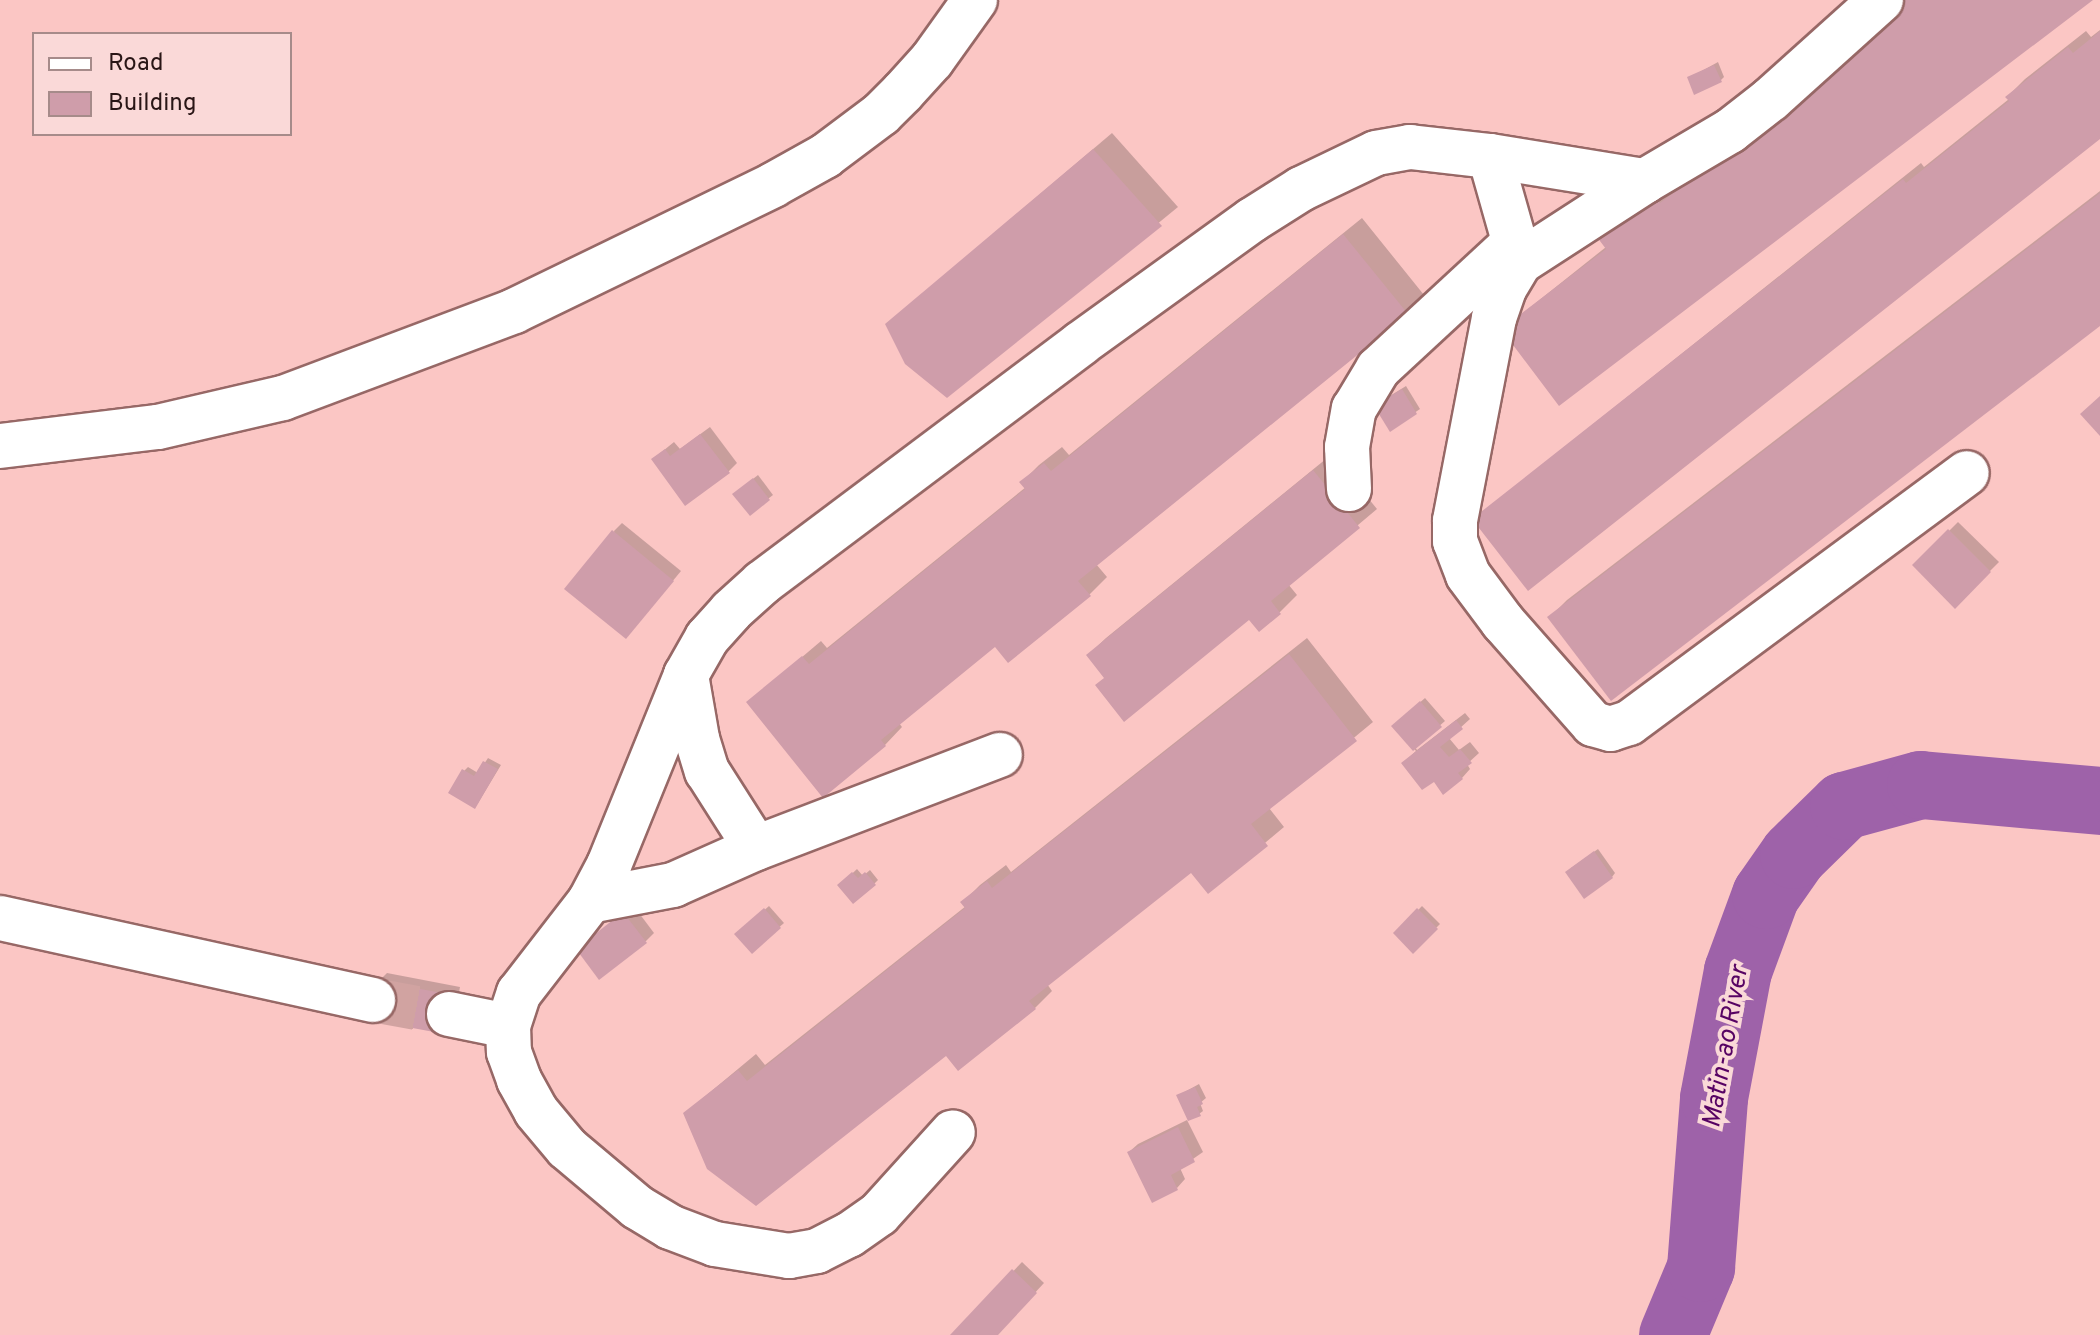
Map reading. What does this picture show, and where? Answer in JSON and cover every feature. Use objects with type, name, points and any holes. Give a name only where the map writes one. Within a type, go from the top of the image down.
[{"type":"lane","points":[[0,446],[158,427],[283,398],[514,311],[773,185],[825,156],[881,114],[903,92],[932,60],[975,0]]},
{"type":"lane","points":[[1349,489],[1347,447],[1354,409],[1378,369],[1517,253],[1692,156],[1740,123],[1881,0]]},
{"type":"lane","points":[[953,1132],[879,1214],[839,1241],[817,1251],[789,1256],[715,1244],[670,1227],[637,1207],[567,1148],[536,1111],[519,1080],[509,1052],[508,1026],[519,993],[590,901],[609,865],[686,675],[707,638],[762,583],[1252,220],[1301,189],[1376,153],[1410,147],[1490,156],[1645,181]]},
{"type":"lane","points":[[1490,156],[1517,253],[1494,318],[1455,521],[1455,541],[1468,575],[1503,622],[1593,724],[1610,729],[1629,723],[1967,473]]},
{"type":"lane","points":[[686,675],[697,739],[707,771],[756,848]]},
{"type":"lane","points":[[590,901],[673,885],[756,848],[1000,755]]},
{"type":"lane","points":[[0,918],[373,1000]]},
{"type":"lane","points":[[449,1014],[508,1026]]},
{"type":"building","points":[[1901,0],[2093,0],[1559,406],[1501,329],[1606,249],[1597,237],[1653,195],[1660,203],[1866,46],[1856,34]]},
{"type":"building","points":[[2100,31],[2100,139],[1528,591],[1472,519],[1903,179],[1906,183],[2009,101],[2005,97],[2068,47],[2073,53]]},
{"type":"building","points":[[1714,65],[1722,82],[1694,95],[1687,77]]},
{"type":"building","points":[[1093,149],[1162,226],[947,398],[905,364],[885,324]]},
{"type":"building","points":[[2100,193],[2100,326],[1611,701],[1547,617]]},
{"type":"building","points":[[1343,234],[1408,314],[1078,581],[1091,596],[1008,663],[995,647],[881,740],[886,746],[823,798],[746,702],[802,656],[809,664],[1025,489],[1019,482],[1044,463],[1051,471]]},
{"type":"building","points":[[1402,389],[1417,414],[1390,432],[1374,406]]},
{"type":"building","points":[[2100,396],[2100,436],[2080,414]]},
{"type":"building","points":[[700,434],[730,473],[685,506],[651,459],[665,449],[670,456]]},
{"type":"building","points":[[1313,470],[1360,528],[1271,601],[1281,614],[1259,632],[1249,620],[1124,722],[1095,685],[1104,678],[1086,655]]},
{"type":"building","points":[[753,478],[770,500],[750,516],[732,494]]},
{"type":"building","points":[[1948,529],[1991,572],[1955,609],[1912,565]]},
{"type":"building","points":[[612,530],[674,581],[626,639],[564,589]]},
{"type":"building","points":[[1289,654],[1357,741],[1251,824],[1268,846],[1208,894],[1191,873],[1029,1001],[1036,1009],[958,1071],[946,1056],[756,1206],[707,1169],[683,1113],[738,1070],[747,1081],[965,908],[960,902],[987,881],[992,888]]},
{"type":"building","points":[[1420,701],[1442,727],[1413,751],[1391,726]]},
{"type":"building","points":[[1456,720],[1463,729],[1440,747],[1449,757],[1460,749],[1472,763],[1458,773],[1463,779],[1443,795],[1434,782],[1422,790],[1401,763]]},
{"type":"building","points":[[483,761],[498,769],[475,809],[448,793],[462,769],[474,776]]},
{"type":"building","points":[[1594,851],[1613,878],[1584,899],[1565,872]]},
{"type":"building","points":[[852,872],[858,878],[865,872],[876,885],[853,904],[837,885]]},
{"type":"building","points":[[764,908],[781,928],[752,954],[734,934]]},
{"type":"building","points":[[1417,908],[1438,929],[1413,954],[1393,933]]},
{"type":"building","points":[[623,912],[647,943],[599,980],[576,949]]},
{"type":"building","points":[[377,981],[453,995],[445,1034],[369,1020]]},
{"type":"building","points":[[1195,1087],[1203,1104],[1197,1107],[1201,1116],[1188,1121],[1176,1095]]},
{"type":"building","points":[[1178,1127],[1195,1162],[1171,1175],[1178,1190],[1152,1203],[1127,1152]]},
{"type":"building","points":[[1012,1269],[1037,1293],[998,1335],[950,1335]]},
{"type":"waterway","name":"Matin-ao River","points":[[1673,1335],[1701,1268],[1714,1098],[1738,971],[1766,895],[1794,855],[1844,806],[1921,785],[2100,801]]},
{"type":"tunnel","points":[[373,1000],[449,1014]]}]
